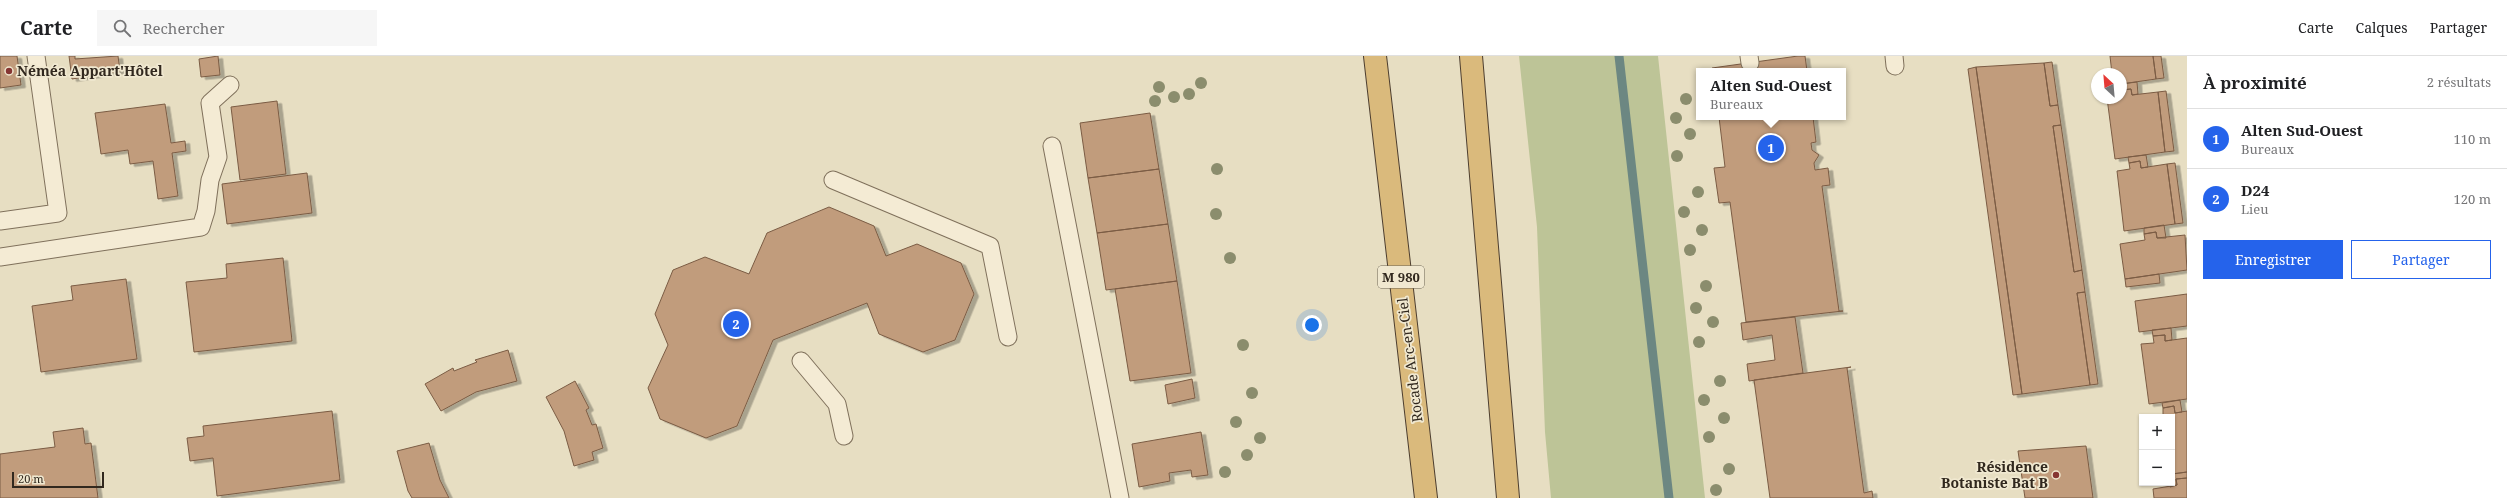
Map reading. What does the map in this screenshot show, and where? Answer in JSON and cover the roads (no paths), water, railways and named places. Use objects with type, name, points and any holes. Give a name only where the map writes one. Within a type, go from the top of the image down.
[{"type":"highway","name":"Rocade Arc-en-Ciel","points":[[1375,56],[1426,498]]},
{"type":"highway","points":[[1471,56],[1508,498]]},
{"type":"lane","points":[[0,222],[58,213],[36,56]]},
{"type":"lane","points":[[0,257],[200,227],[206,211],[210,180],[218,156],[210,103],[230,85]]},
{"type":"lane","points":[[1052,146],[1120,498]]},
{"type":"lane","points":[[832,180],[990,246],[1008,337]]},
{"type":"lane","points":[[801,361],[837,404],[844,436]]},
{"type":"waterway","points":[[1619,56],[1669,498]]},
{"type":"place","name":"Néméa Appart'Hôtel","points":[[9,71]]},
{"type":"place","name":"Alten Sud-Ouest","points":[[1771,148]]},
{"type":"place","name":"D24","points":[[736,324]]},
{"type":"place","name":"Résidence Botaniste Bat B","points":[[2056,475]]}]
